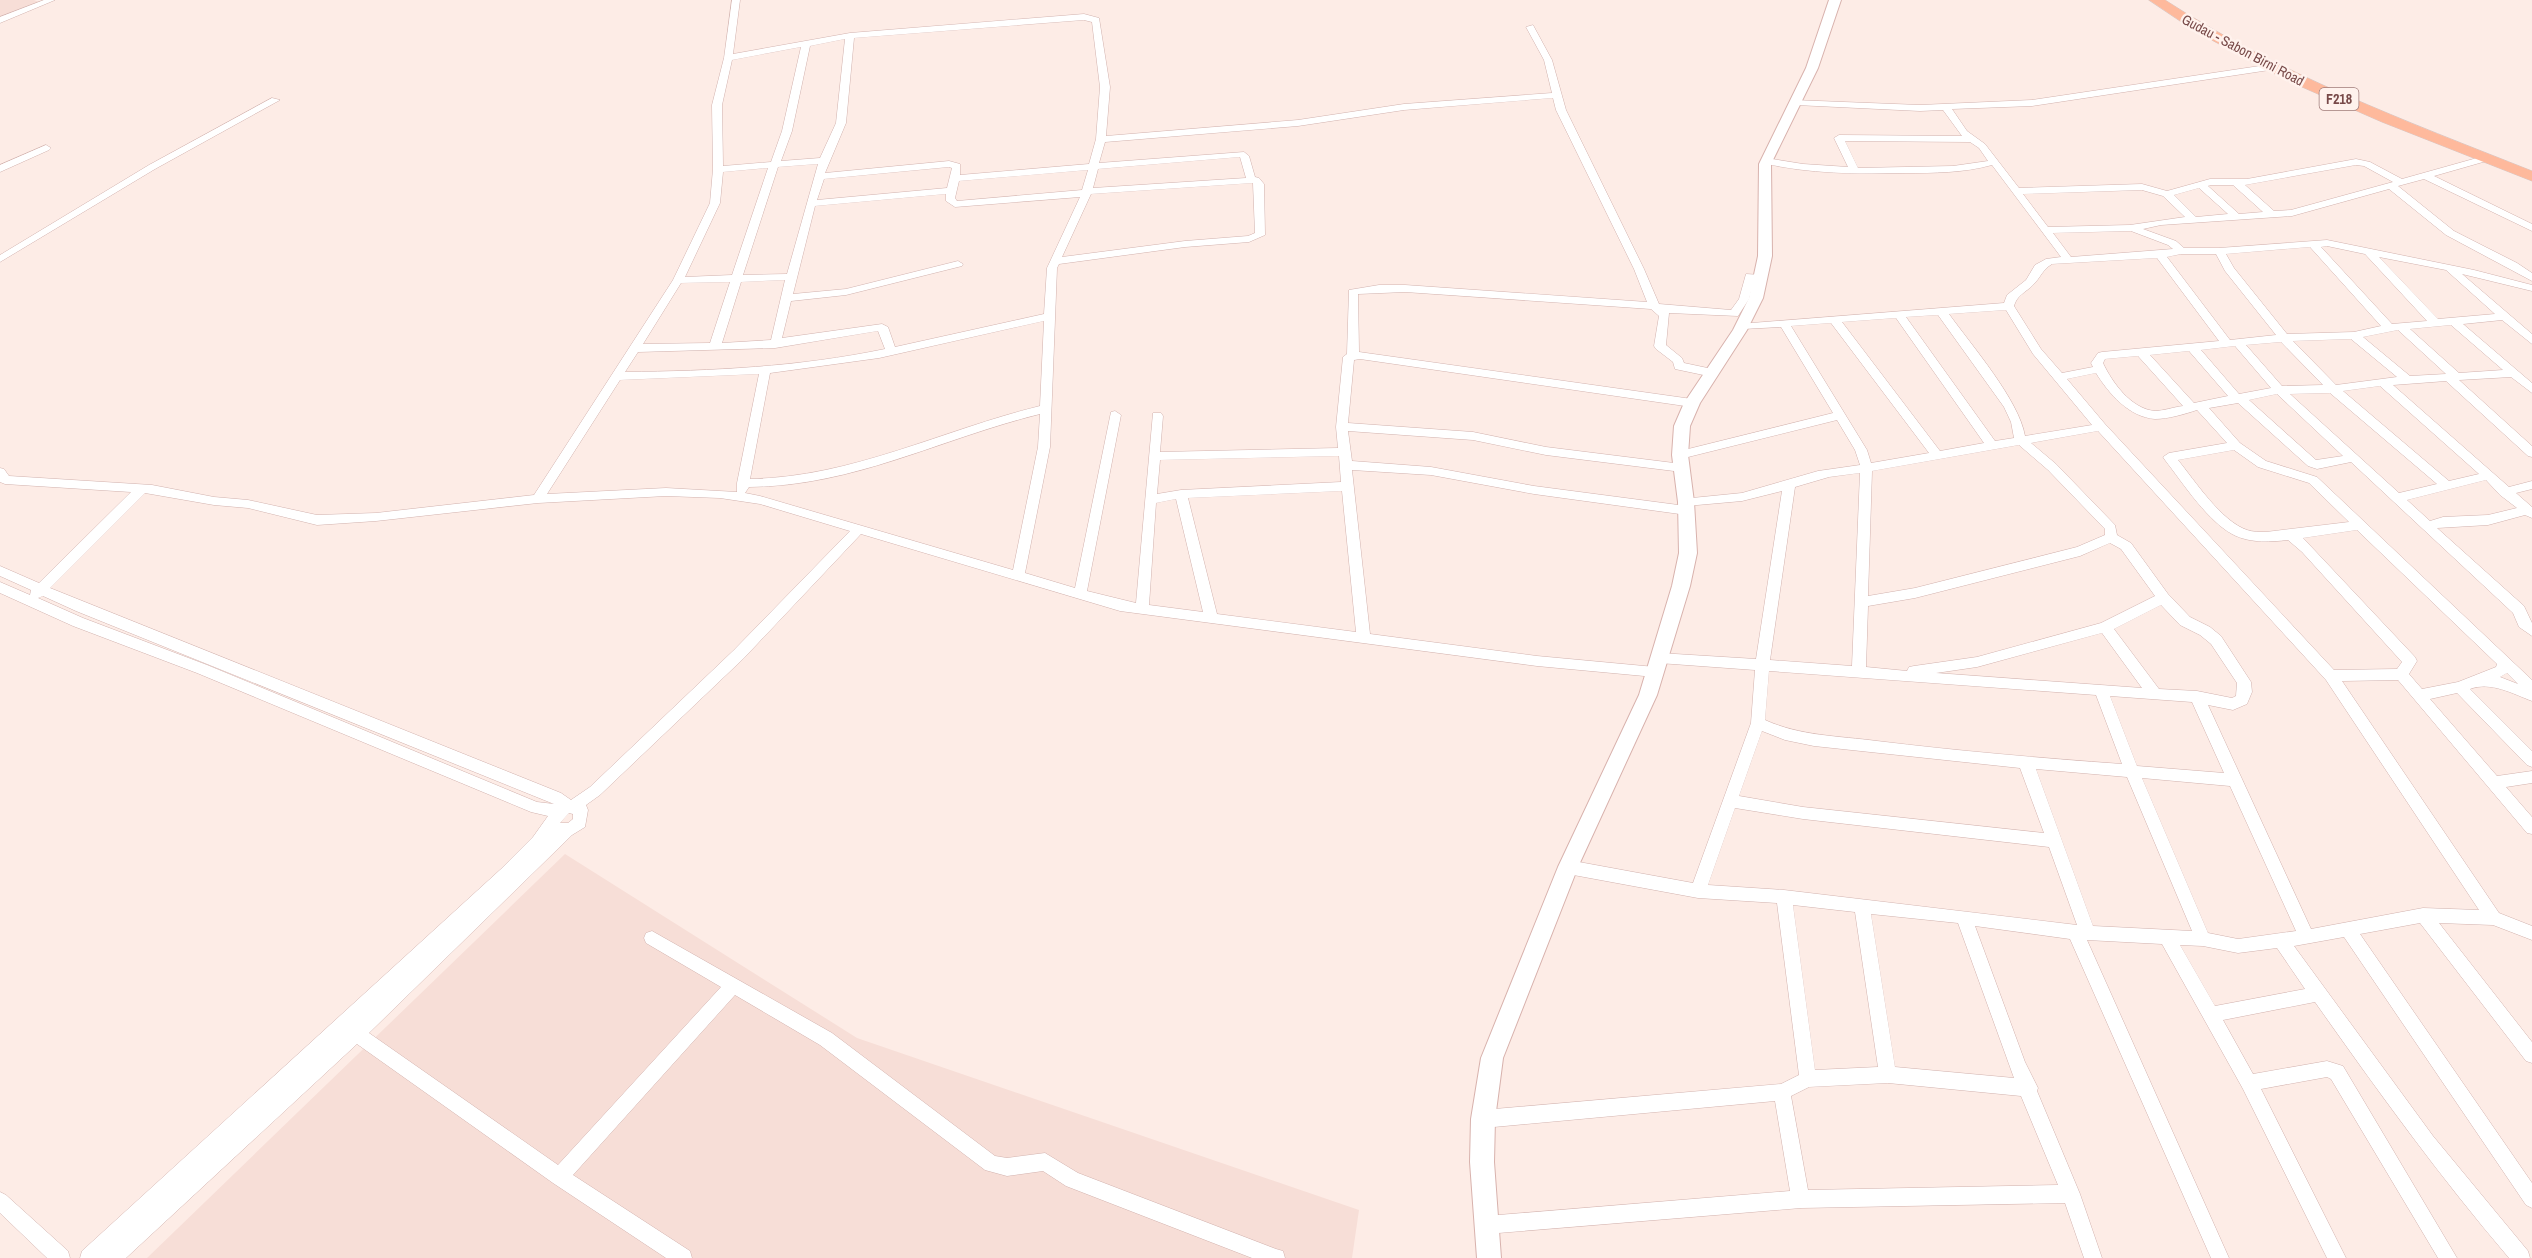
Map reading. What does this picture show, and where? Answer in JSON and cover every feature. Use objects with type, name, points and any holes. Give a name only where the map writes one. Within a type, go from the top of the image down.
[{"type":"main road","name":"Gudau - Sabon Birni Road","points":[[2156,0],[2181,18],[2273,68],[2365,110],[2532,176]]},
{"type":"street","points":[[0,20],[51,0]]},
{"type":"street","points":[[538,499],[678,280],[715,203],[718,169],[717,105],[728,58],[736,0]]},
{"type":"street","points":[[1489,1258],[1483,1119],[1492,1058],[1568,867],[1648,695],[1681,586],[1688,552],[1687,507],[1681,462],[1682,426],[1692,403],[1743,326],[1756,298],[1765,256],[1764,176],[1767,161],[1812,68],[1835,0]]},
{"type":"street","points":[[728,58],[850,36],[1091,17],[1096,20],[1105,87],[1101,140],[1086,192],[1055,261],[1048,317],[1044,447],[1018,576]]},
{"type":"street","points":[[1530,27],[1548,60],[1556,95],[1655,307],[1665,315],[1660,346],[1678,361],[1679,366],[1713,373]]},
{"type":"street","points":[[775,344],[824,161],[841,123],[850,36]]},
{"type":"street","points":[[715,346],[758,209],[777,164],[787,131],[806,44]]},
{"type":"street","points":[[1796,102],[1946,107],[2054,101],[2273,68]]},
{"type":"street","points":[[1101,140],[1298,123],[1404,107],[1556,95]]},
{"type":"street","points":[[0,259],[153,166],[276,100]]},
{"type":"street","points":[[1946,107],[1964,133],[1981,144],[2069,261]]},
{"type":"street","points":[[1855,171],[1839,138],[1971,139]]},
{"type":"street","points":[[0,169],[46,148]]},
{"type":"street","points":[[955,178],[1241,154],[1244,156],[1251,179]]},
{"type":"street","points":[[2047,230],[2130,228],[2161,222],[2292,213],[2487,158]]},
{"type":"street","points":[[718,169],[824,161]]},
{"type":"street","points":[[1767,161],[1808,169],[1855,171],[1970,169],[1994,162]]},
{"type":"street","points":[[2167,194],[2218,181],[2236,182],[2356,162],[2367,164],[2396,183],[2450,233],[2513,265],[2532,278]]},
{"type":"street","points":[[820,176],[949,164],[957,166],[951,202],[959,205],[1251,179],[1259,184],[1258,237],[1163,246],[1055,261]]},
{"type":"street","points":[[2424,175],[2532,228]]},
{"type":"street","points":[[2236,182],[2272,215]]},
{"type":"street","points":[[2202,185],[2237,217]]},
{"type":"street","points":[[2018,191],[2142,187],[2167,194],[2194,220]]},
{"type":"street","points":[[812,203],[952,191]]},
{"type":"street","points":[[2130,228],[2172,243],[2181,251]]},
{"type":"street","points":[[2312,243],[2395,328],[2452,377],[2532,453]]},
{"type":"street","points":[[2493,918],[2331,676],[2101,427],[2037,351],[2009,306],[2011,297],[2030,282],[2044,263],[2312,243],[2367,250],[2532,288]]},
{"type":"street","points":[[2367,250],[2435,323]]},
{"type":"street","points":[[2219,251],[2229,269],[2250,292],[2283,338],[2333,389],[2447,486]]},
{"type":"street","points":[[2160,255],[2233,344],[2352,458],[2519,610],[2524,623],[2532,631]]},
{"type":"street","points":[[787,298],[846,292],[958,264]]},
{"type":"street","points":[[2447,267],[2532,340]]},
{"type":"street","points":[[1363,636],[1342,426],[1348,360],[1353,355],[1353,292],[1381,286],[1457,293],[1538,295],[1734,314],[1744,299],[1750,276],[1761,278]]},
{"type":"street","points":[[678,280],[792,277]]},
{"type":"street","points":[[1743,326],[2009,306]]},
{"type":"street","points":[[1941,311],[2009,406],[2017,422],[2020,440],[2052,467],[2110,528],[2111,537]]},
{"type":"street","points":[[1899,315],[1991,445]]},
{"type":"street","points":[[2504,316],[2354,335],[2283,338],[2102,356],[2097,363],[2120,395],[2144,413],[2156,415],[2279,390],[2333,389],[2382,382],[2512,373]]},
{"type":"street","points":[[616,376],[723,375],[765,371],[886,353],[999,324],[1048,317]]},
{"type":"street","points":[[1835,320],[1936,454]]},
{"type":"street","points":[[2453,321],[2532,389]]},
{"type":"street","points":[[1784,323],[1861,450],[1866,466],[1859,673]]},
{"type":"street","points":[[635,348],[775,344],[872,328],[886,353]]},
{"type":"street","points":[[2354,335],[2407,380]]},
{"type":"street","points":[[2193,348],[2238,399],[2312,463],[2318,465],[2352,458]]},
{"type":"street","points":[[2141,352],[2236,446],[2268,467],[2313,480],[2532,689]]},
{"type":"street","points":[[1353,355],[1692,403]]},
{"type":"street","points":[[2059,377],[2100,369]]},
{"type":"street","points":[[741,497],[765,371]]},
{"type":"street","points":[[2382,382],[2504,492],[2530,512]]},
{"type":"street","points":[[743,483],[830,477],[872,466],[981,426],[1045,409]]},
{"type":"street","points":[[1080,594],[1115,415]]},
{"type":"street","points":[[1342,426],[1473,436],[1546,451],[1681,462],[1840,415]]},
{"type":"street","points":[[1142,609],[1157,416]]},
{"type":"street","points":[[1154,456],[1344,459],[1431,471],[1534,490],[1687,507],[1762,493],[1824,472],[2101,427]]},
{"type":"street","points":[[2236,446],[2169,457],[2234,529],[2247,535],[2289,534],[2360,525]]},
{"type":"street","points":[[0,472],[5,480],[152,489],[214,501],[248,504],[317,520],[376,518],[538,499],[666,492],[741,497],[1120,606],[1142,609],[1363,636],[1537,661],[1762,666],[2197,696],[2233,704],[2242,700],[2245,692],[2244,682],[2216,640],[2205,631],[2185,621],[2163,598],[2126,546],[2111,537]]},
{"type":"street","points":[[2397,498],[2487,476]]},
{"type":"street","points":[[1698,891],[1758,723],[1762,666],[1789,483]]},
{"type":"street","points":[[2504,492],[2532,485]]},
{"type":"street","points":[[1152,500],[1181,494],[1347,486]]},
{"type":"street","points":[[29,600],[43,590],[141,490]]},
{"type":"street","points":[[1181,494],[1211,618]]},
{"type":"street","points":[[2427,526],[2443,522],[2488,520],[2530,512]]},
{"type":"street","points":[[89,1258],[389,984],[536,843],[567,816],[591,802],[595,791],[739,654],[859,530]]},
{"type":"street","points":[[2289,534],[2307,549],[2410,661],[2401,674]]},
{"type":"street","points":[[1861,602],[1915,593],[2080,551],[2111,537]]},
{"type":"street","points":[[0,571],[556,797],[567,816]]},
{"type":"street","points":[[0,587],[536,808],[567,816]]},
{"type":"street","points":[[1884,675],[1977,662],[2105,627],[2163,598]]},
{"type":"street","points":[[2105,627],[2155,694]]},
{"type":"street","points":[[2420,695],[2479,681],[2501,671],[2505,663]]},
{"type":"street","points":[[2331,676],[2401,674],[2495,783],[2527,815],[2532,828]]},
{"type":"street","points":[[2479,681],[2497,682],[2532,695]]},
{"type":"street","points":[[2460,687],[2532,761]]},
{"type":"street","points":[[2100,690],[2131,770],[2203,939]]},
{"type":"street","points":[[2197,696],[2307,937]]},
{"type":"street","points":[[1758,723],[1780,734],[2026,763],[2235,780]]},
{"type":"street","points":[[2026,763],[2056,841],[2081,932],[2220,1258]]},
{"type":"street","points":[[2495,783],[2532,777]]},
{"type":"street","points":[[1729,801],[1803,813],[2056,841]]},
{"type":"street","points":[[536,808],[539,820],[536,843]]},
{"type":"street","points":[[112,1258],[356,1034],[567,816]]},
{"type":"street","points":[[1568,867],[1698,891],[1784,897],[2081,932],[2203,939],[2238,946],[2307,937],[2423,915],[2493,918],[2532,933]]},
{"type":"street","points":[[1784,897],[1808,1079]]},
{"type":"street","points":[[1862,906],[1888,1075]]},
{"type":"street","points":[[2423,915],[2532,1055]]},
{"type":"street","points":[[1964,917],[2016,1062],[2029,1088],[2071,1194],[2093,1258]]},
{"type":"street","points":[[2347,928],[2532,1199]]},
{"type":"street","points":[[2166,936],[2249,1083],[2337,1258]]},
{"type":"street","points":[[652,938],[826,1039],[991,1164],[1007,1167],[1045,1162],[1072,1180],[1276,1258]]},
{"type":"street","points":[[2280,940],[2426,1145],[2521,1258]]},
{"type":"street","points":[[559,1177],[733,985]]},
{"type":"street","points":[[2209,1015],[2318,994]]},
{"type":"street","points":[[356,1034],[559,1177],[683,1258]]},
{"type":"street","points":[[2249,1083],[2327,1069],[2337,1072],[2448,1258]]},
{"type":"street","points":[[1483,1119],[1782,1092],[1808,1079],[1888,1075],[2029,1088]]},
{"type":"street","points":[[1782,1092],[1801,1199]]},
{"type":"street","points":[[1486,1225],[1801,1199],[2071,1194]]},
{"type":"street","points":[[0,1201],[61,1258]]},
{"type":"shaded area","points":[[0,0],[34,0],[44,4],[0,20]]},
{"type":"shaded area","points":[[565,854],[857,1038],[1359,1210],[1352,1258],[147,1258]]}]
